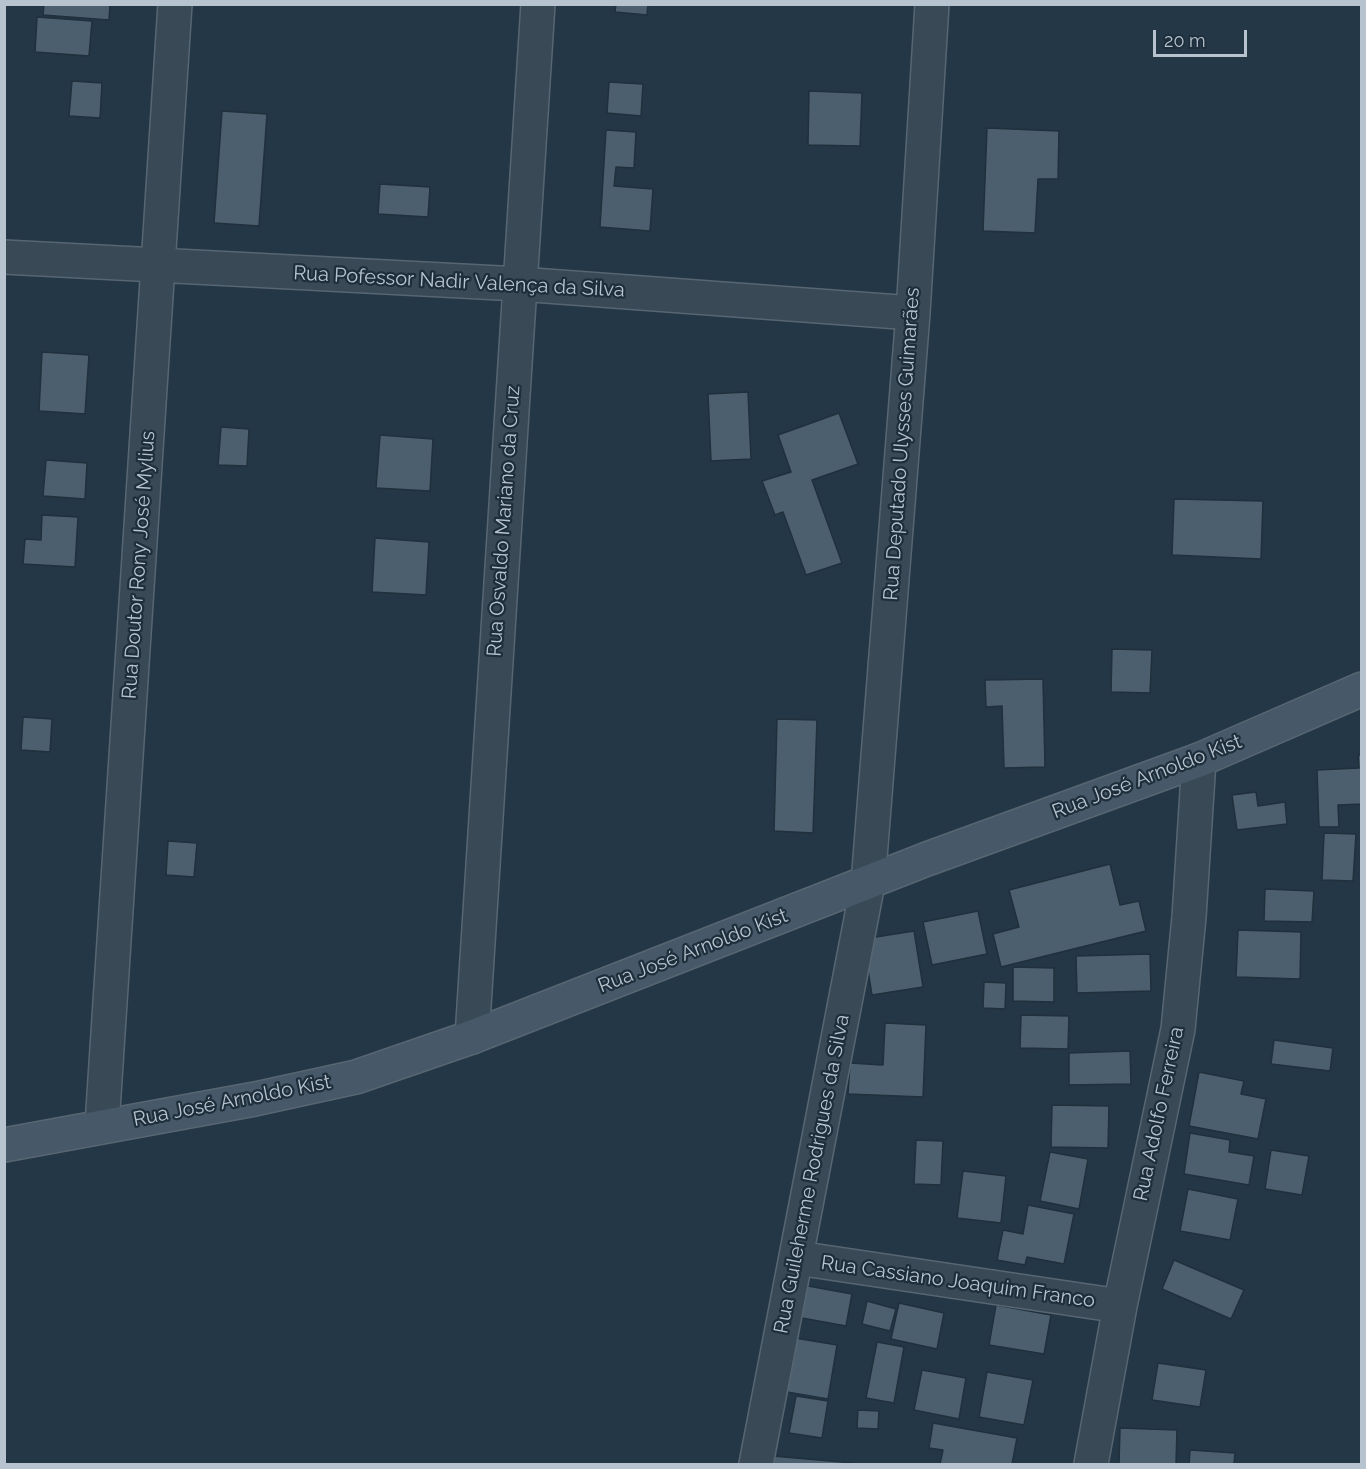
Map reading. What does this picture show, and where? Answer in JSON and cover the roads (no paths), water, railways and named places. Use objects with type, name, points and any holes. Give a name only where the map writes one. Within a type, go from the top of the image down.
[{"type":"street","name":"Rua Doutor Rony José Mylius","points":[[102,1125],[175,4]]},
{"type":"street","name":"Rua Osvaldo Mariano da Cruz","points":[[472,1037],[538,4]]},
{"type":"street","name":"Rua Deputado Ulysses Guimarães","points":[[868,883],[913,313],[932,4]]},
{"type":"street","name":"Rua Pofessor Nadir Valença da Silva","points":[[4,256],[519,284],[913,313]]},
{"type":"street","name":"Rua José Arnoldo Kist","points":[[4,1145],[102,1125],[255,1099],[356,1077],[472,1037],[868,883],[1199,760],[1362,688]]},
{"type":"street","name":"Rua Adolfo Ferreira","points":[[1091,1464],[1119,1306],[1178,1029],[1189,917],[1199,760]]},
{"type":"street","name":"Rua Guileherme Rodrigues da Silva","points":[[756,1464],[868,883]]},
{"type":"street","name":"Rua Cassiano Joaquim Franco","points":[[797,1258],[1119,1306]]}]
